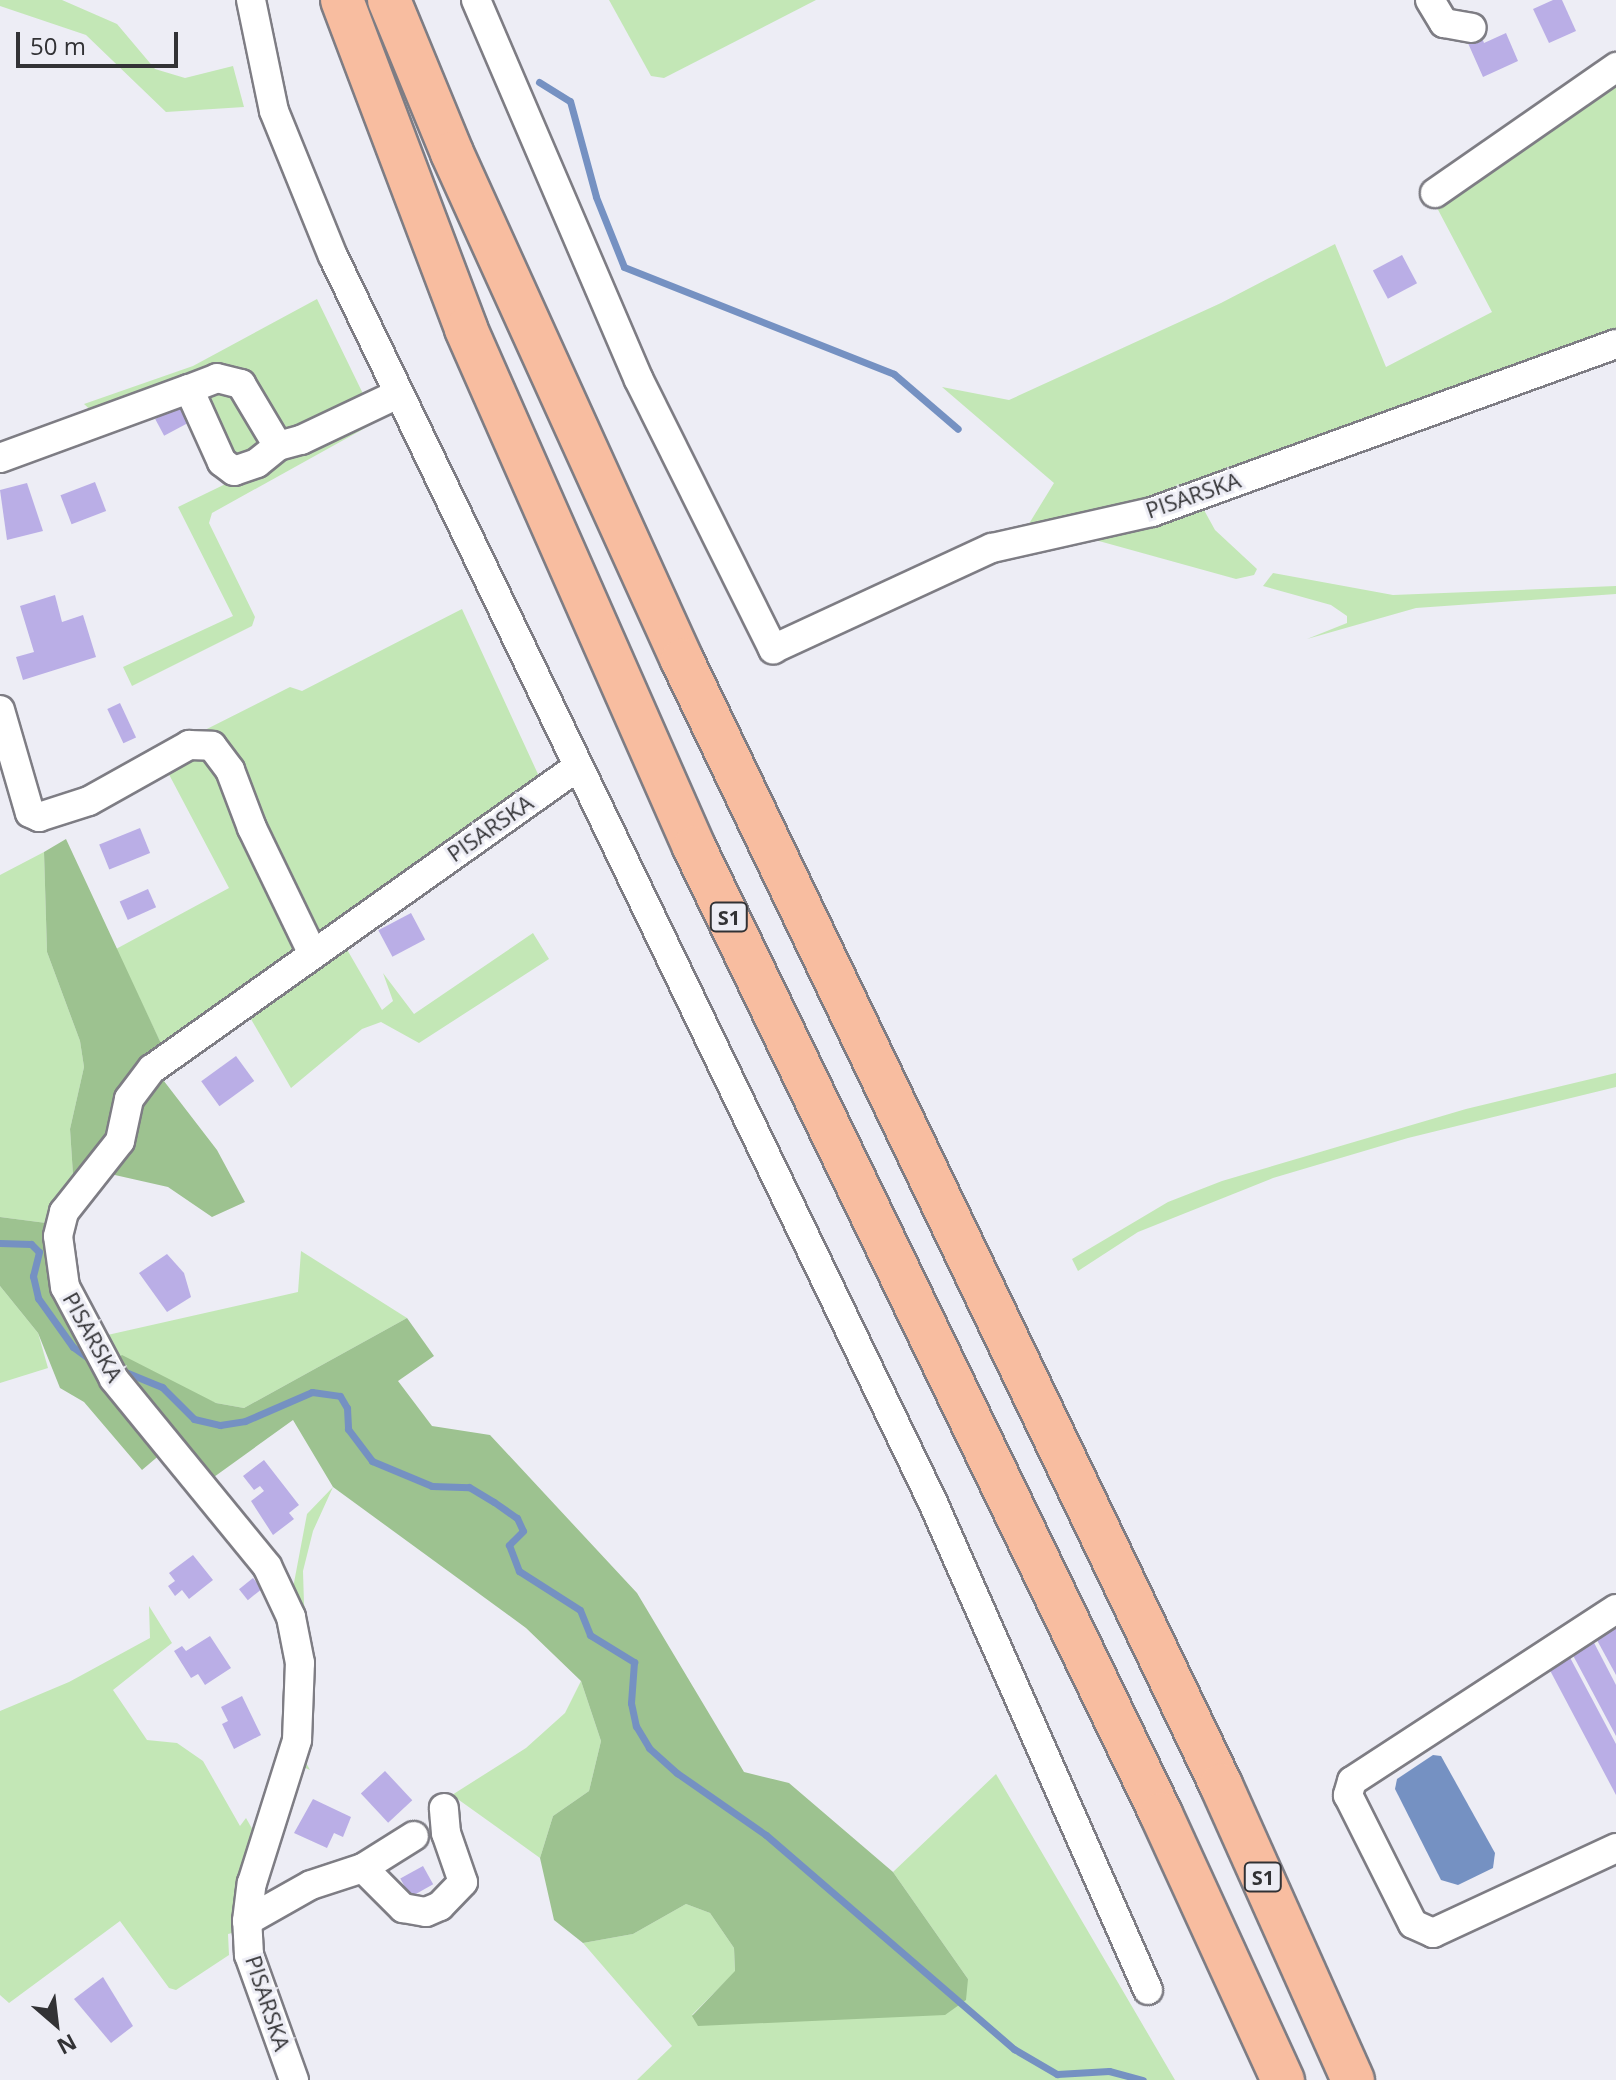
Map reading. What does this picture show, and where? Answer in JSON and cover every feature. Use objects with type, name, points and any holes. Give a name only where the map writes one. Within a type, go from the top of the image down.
[{"type":"highway","name":"S1","points":[[342,0],[466,329],[694,847],[1161,1814],[1283,2080]]},
{"type":"highway","name":"S1","points":[[389,0],[452,153],[682,660],[1208,1756],[1353,2080]]},
{"type":"street","points":[[251,0],[274,111],[398,394],[934,1505],[1148,1990]]},
{"type":"street","name":"PISARSKA","points":[[476,0],[639,380],[773,649],[992,548],[1152,512],[1616,344]]},
{"type":"street","points":[[1430,0],[1444,23],[1472,28]]},
{"type":"street","points":[[1435,193],[1616,67]]},
{"type":"street","points":[[0,458],[217,378],[241,384],[278,446]]},
{"type":"street","points":[[189,389],[228,469],[247,469],[278,446],[301,440],[398,394]]},
{"type":"street","points":[[0,710],[30,813],[56,815],[189,745],[212,746],[230,770],[312,952]]},
{"type":"street","name":"PISARSKA","points":[[294,2080],[249,1955],[247,1921],[252,1883],[297,1740],[300,1675],[291,1617],[267,1566],[108,1367],[60,1271],[58,1236],[64,1212],[120,1141],[129,1099],[143,1079],[312,952],[576,768]]},
{"type":"street","points":[[1616,1609],[1352,1781],[1348,1795],[1413,1924],[1433,1933],[1616,1848]]},
{"type":"street","points":[[363,1868],[403,1908],[426,1912],[449,1900],[463,1882],[446,1833],[444,1808]]},
{"type":"street","points":[[247,1921],[311,1885],[363,1868],[414,1836]]},
{"type":"green space","points":[[0,0],[62,0],[117,24],[155,69],[185,78],[233,66],[244,107],[166,112],[86,35],[0,6]]},
{"type":"green space","points":[[609,0],[816,0],[664,78],[651,76]]},
{"type":"green space","points":[[1616,73],[1616,337],[1143,507],[1027,527],[1054,483],[942,387],[1009,400],[1221,303],[1335,244],[1386,367],[1492,312],[1435,204]]},
{"type":"green space","points":[[317,299],[367,402],[291,434],[243,377],[97,416],[84,404],[193,366]]},
{"type":"green space","points":[[225,384],[264,448],[230,463],[203,390]]},
{"type":"green space","points":[[372,413],[376,422],[212,513],[209,523],[255,617],[252,626],[132,686],[123,667],[233,616],[178,507]]},
{"type":"green space","points":[[1417,427],[1204,510],[1215,530],[1257,569],[1254,575],[1236,579],[1070,533]]},
{"type":"green space","points":[[1273,573],[1393,595],[1616,586],[1616,594],[1416,608],[1307,639],[1347,623],[1347,616],[1331,605],[1263,586]]},
{"type":"green space","points":[[462,609],[543,785],[314,942],[235,769],[187,739],[290,687],[302,691]]},
{"type":"green space","points":[[205,748],[299,951],[165,1052],[116,949],[229,888],[164,765]]},
{"type":"green space","points":[[66,839],[165,1052],[74,1190],[70,1129],[84,1067],[80,1041],[47,952],[44,852]]},
{"type":"green space","points":[[44,852],[47,952],[80,1041],[84,1067],[70,1129],[74,1190],[54,1224],[0,1217],[0,875]]},
{"type":"green space","points":[[533,933],[549,959],[419,1043],[381,1022],[362,1029],[291,1088],[244,1007],[345,946],[382,1010],[393,1001],[383,973],[414,1014]]},
{"type":"green space","points":[[157,1072],[217,1150],[245,1202],[212,1217],[168,1187],[106,1173]]},
{"type":"green space","points":[[1616,1073],[1616,1087],[1408,1138],[1273,1178],[1138,1232],[1078,1271],[1072,1259],[1168,1202],[1222,1181],[1466,1109]]},
{"type":"green space","points":[[0,1217],[54,1224],[52,1236],[162,1453],[142,1470],[84,1402],[60,1388],[38,1333],[0,1286]]},
{"type":"green space","points":[[301,1251],[407,1318],[244,1408],[216,1403],[111,1363],[103,1336],[298,1292]]},
{"type":"green space","points":[[0,1286],[38,1333],[48,1368],[0,1383]]},
{"type":"green space","points":[[407,1318],[434,1356],[398,1381],[432,1426],[490,1435],[637,1593],[744,1772],[789,1783],[893,1872],[968,1979],[966,2000],[945,2015],[698,2026],[692,2016],[735,1971],[734,1948],[710,1913],[686,1904],[633,1934],[583,1943],[554,1920],[540,1858],[553,1816],[589,1791],[601,1741],[581,1681],[526,1628],[333,1487],[293,1420],[207,1482],[111,1363],[122,1355],[216,1403],[244,1408]]},
{"type":"green space","points":[[333,1487],[313,1531],[303,1571],[304,1604],[316,1667],[305,1761],[310,1770],[301,1766],[293,1588],[307,1514]]},
{"type":"green space","points":[[149,1606],[172,1643],[113,1690],[147,1740],[177,1743],[203,1761],[240,1826],[246,1818],[258,1839],[240,1931],[228,1934],[229,1955],[176,1990],[169,1988],[120,1921],[9,2003],[0,1995],[0,1711],[69,1682],[150,1638]]},
{"type":"green space","points":[[581,1681],[601,1741],[589,1791],[553,1816],[540,1858],[452,1795],[526,1748],[565,1713]]},
{"type":"green space","points":[[996,1774],[1175,2080],[637,2080],[672,2046],[583,1943],[633,1934],[686,1904],[710,1913],[734,1948],[735,1972],[692,2015],[968,1979],[893,1872]]},
{"type":"water","points":[[1433,1755],[1441,1756],[1495,1853],[1493,1868],[1458,1885],[1441,1880],[1395,1789],[1397,1779]]},
{"type":"building","points":[[1553,0],[1562,0],[1576,31],[1549,43],[1533,9]]},
{"type":"building","points":[[1506,33],[1518,61],[1483,77],[1467,41],[1481,35],[1484,43]]},
{"type":"building","points":[[1402,255],[1417,283],[1388,299],[1373,270]]},
{"type":"building","points":[[187,402],[196,419],[164,436],[155,419]]},
{"type":"building","points":[[95,482],[106,511],[72,524],[60,495]]},
{"type":"building","points":[[27,483],[43,531],[7,540],[0,490]]},
{"type":"building","points":[[55,595],[62,622],[83,615],[96,657],[23,680],[16,657],[34,652],[20,606]]},
{"type":"building","points":[[120,703],[136,737],[123,743],[107,709]]},
{"type":"building","points":[[140,828],[150,853],[109,870],[99,844]]},
{"type":"building","points":[[148,889],[156,907],[128,920],[120,902]]},
{"type":"building","points":[[411,913],[425,939],[392,957],[378,930]]},
{"type":"building","points":[[236,1056],[254,1081],[219,1106],[201,1081]]},
{"type":"building","points":[[167,1254],[184,1273],[191,1297],[167,1312],[139,1273]]},
{"type":"building","points":[[264,1460],[299,1505],[289,1513],[294,1519],[273,1535],[251,1501],[264,1491],[260,1486],[254,1490],[243,1476]]},
{"type":"building","points":[[193,1555],[213,1580],[189,1599],[182,1590],[175,1596],[168,1586],[175,1581],[169,1573]]},
{"type":"building","points":[[253,1578],[262,1589],[248,1600],[239,1589]]},
{"type":"building","points":[[1616,1624],[1616,1675],[1592,1631]]},
{"type":"building","points":[[1590,1635],[1616,1685],[1616,1736],[1568,1646]]},
{"type":"building","points":[[210,1636],[231,1668],[205,1685],[198,1674],[191,1678],[174,1651],[182,1646],[186,1651]]},
{"type":"building","points":[[1566,1650],[1616,1744],[1616,1795],[1545,1661]]},
{"type":"building","points":[[242,1696],[261,1735],[234,1749],[222,1724],[228,1721],[221,1707]]},
{"type":"building","points":[[385,1771],[412,1800],[388,1823],[361,1794]]},
{"type":"building","points":[[313,1799],[351,1817],[343,1837],[334,1833],[327,1848],[294,1833]]},
{"type":"building","points":[[423,1866],[433,1884],[410,1897],[400,1879]]},
{"type":"building","points":[[103,1977],[133,2026],[111,2043],[74,1999]]},
{"type":"waterway","points":[[539,82],[570,101],[596,197],[624,267],[894,374],[958,429]]},
{"type":"waterway","points":[[0,1243],[31,1244],[39,1252],[33,1276],[38,1298],[73,1347],[95,1363]]},
{"type":"waterway","points":[[118,1369],[162,1387],[194,1419],[220,1425],[245,1421],[312,1392],[340,1396],[347,1408],[348,1429],[372,1461],[432,1486],[469,1487],[494,1502],[517,1518],[523,1531],[509,1545],[519,1571],[580,1610],[590,1635],[634,1662],[631,1703],[636,1726],[649,1748],[677,1773],[766,1835],[1014,2049],[1057,2074],[1109,2071],[1143,2080]]}]
